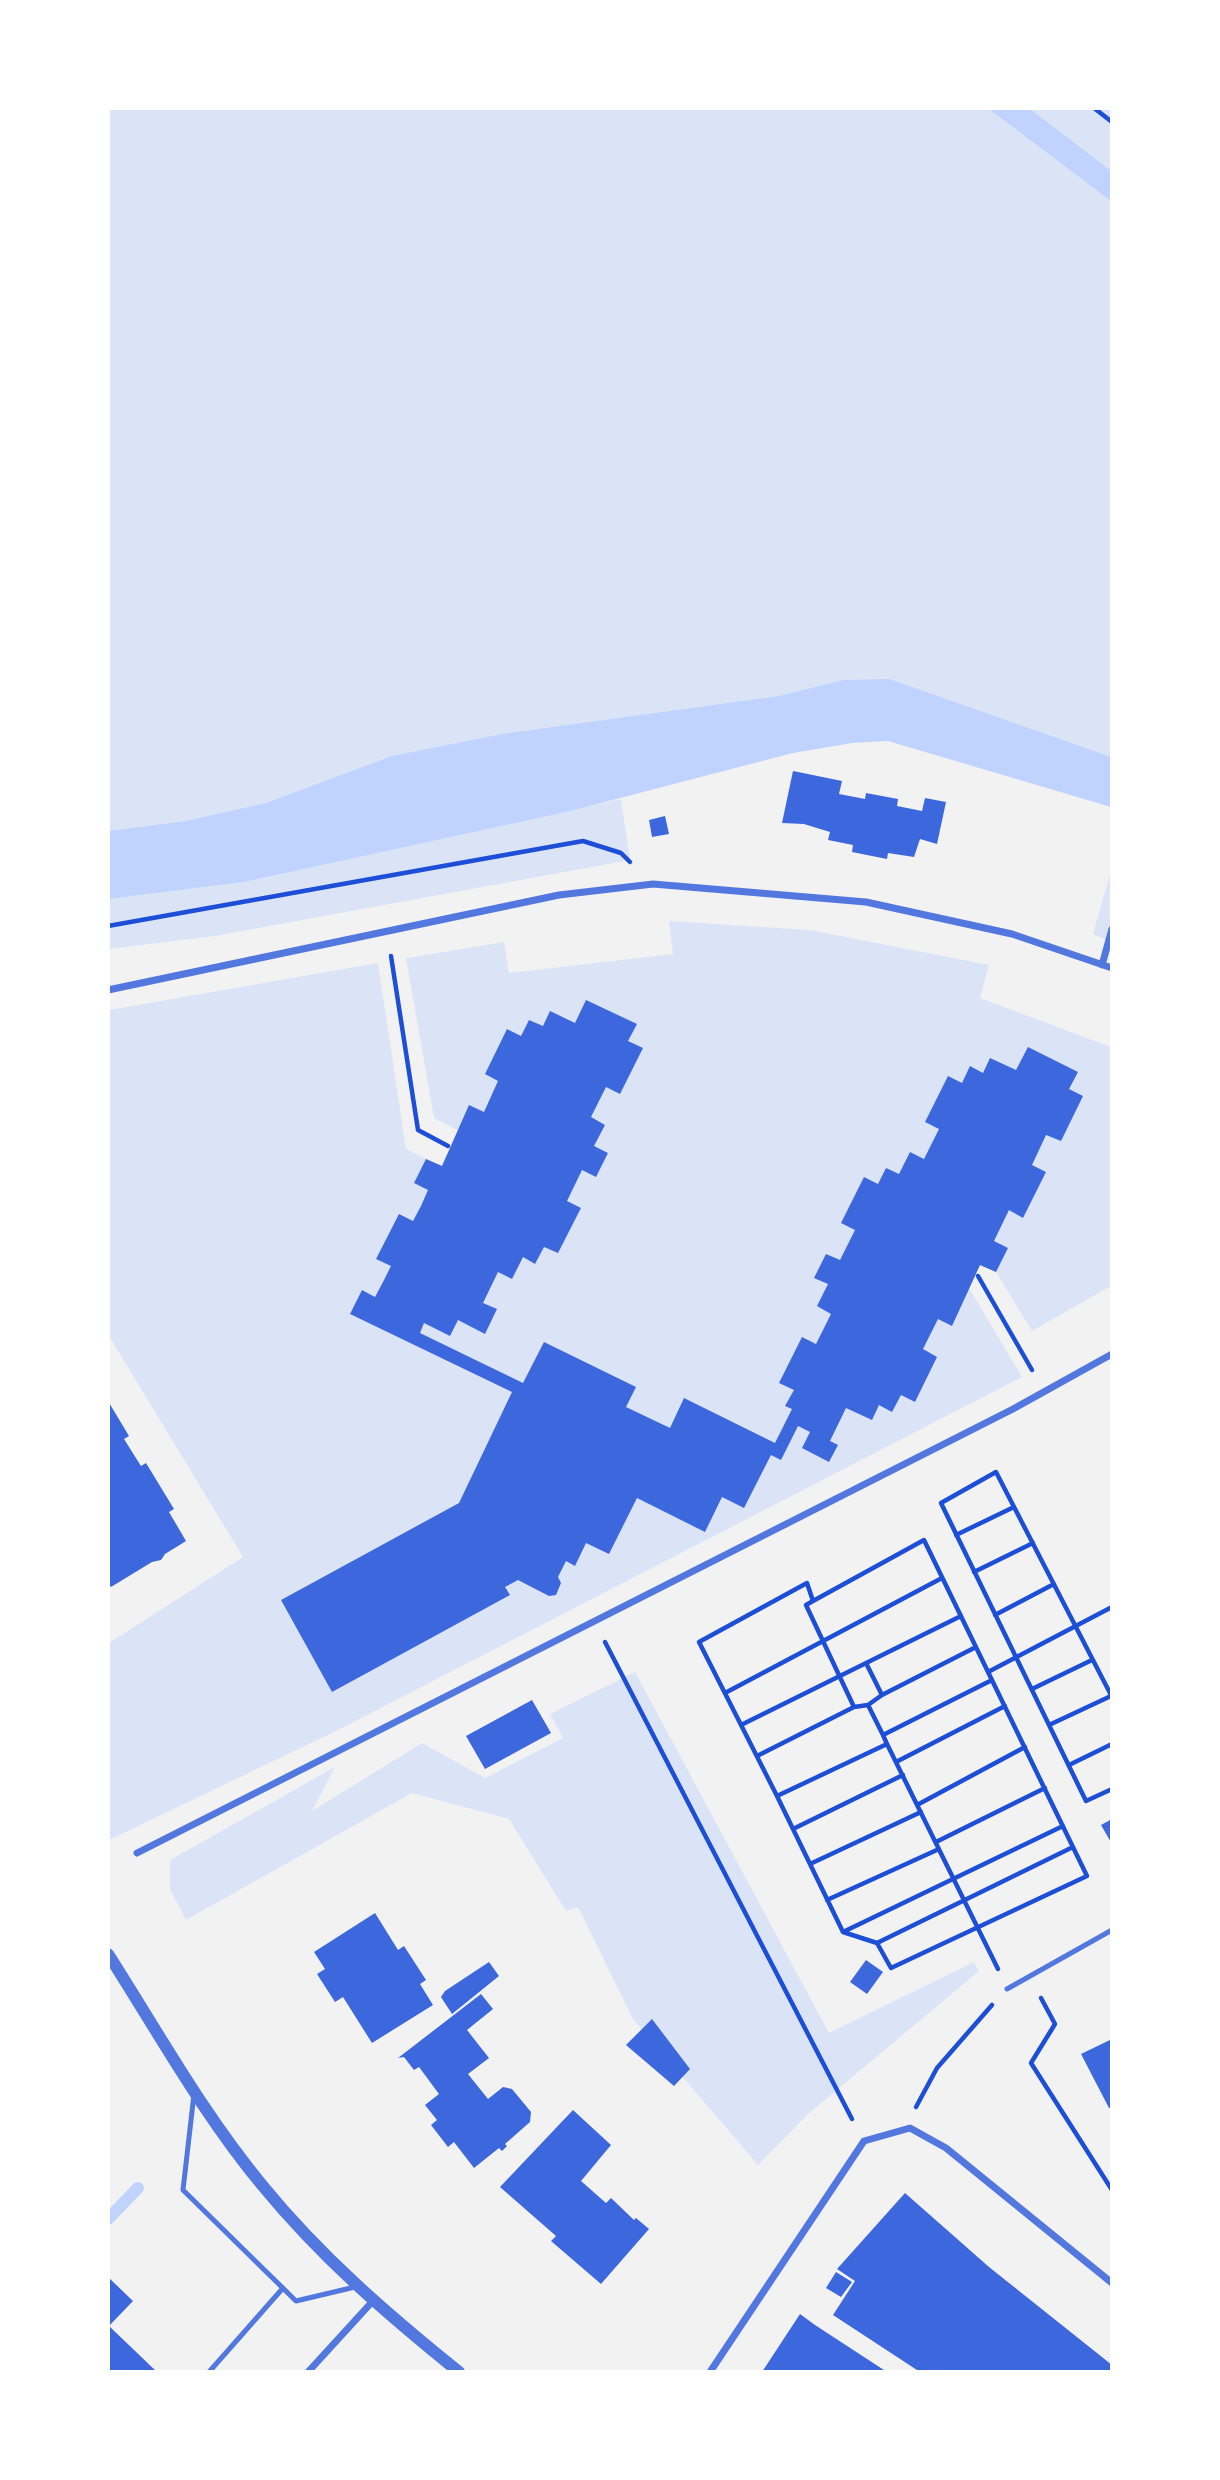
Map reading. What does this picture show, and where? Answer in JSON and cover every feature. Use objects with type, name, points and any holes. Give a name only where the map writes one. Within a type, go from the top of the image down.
[{"type":"street","points":[[108,990],[559,895],[653,884],[866,902],[1012,934],[1111,968]]},
{"type":"street","points":[[1102,965],[1111,929]]},
{"type":"street","points":[[137,1853],[1044,1392],[1111,1354]]},
{"type":"street","points":[[108,1954],[194,2090],[261,2185],[355,2287],[459,2371]]},
{"type":"street","points":[[710,2371],[864,2141],[910,2128],[946,2148],[1111,2283]]},
{"type":"street","points":[[308,2371],[372,2302]]},
{"type":"lane","points":[[1007,1989],[1111,1930]]},
{"type":"lane","points":[[194,2090],[183,2190],[296,2301],[355,2287]]},
{"type":"lane","points":[[209,2371],[283,2288]]},
{"type":"path","points":[[1094,108],[1111,122]]},
{"type":"path","points":[[108,926],[583,841],[621,853],[653,884]]},
{"type":"path","points":[[387,931],[418,1130],[447,1146]]},
{"type":"path","points":[[978,1276],[1044,1392]]},
{"type":"path","points":[[1049,1725],[1111,1696],[996,1472],[941,1503],[1017,1658],[1049,1725],[1069,1765],[1086,1801],[1111,1789]]},
{"type":"path","points":[[956,1535],[1014,1507]]},
{"type":"path","points":[[813,1601],[807,1583],[699,1642],[843,1932],[877,1944],[891,1968],[1087,1876],[924,1540],[806,1605],[854,1707]]},
{"type":"path","points":[[974,1572],[1033,1543]]},
{"type":"path","points":[[725,1693],[942,1578]]},
{"type":"path","points":[[995,1615],[1054,1584]]},
{"type":"path","points":[[988,1672],[1076,1628],[1111,1607]]},
{"type":"path","points":[[741,1725],[961,1616]]},
{"type":"path","points":[[594,1622],[864,2141]]},
{"type":"path","points":[[757,1756],[854,1707],[868,1705],[882,1695],[976,1647]]},
{"type":"path","points":[[1032,1689],[1092,1660]]},
{"type":"path","points":[[866,1663],[882,1695]]},
{"type":"path","points":[[883,1735],[992,1680]]},
{"type":"path","points":[[868,1705],[1007,1989],[937,2068],[917,2101],[910,2128]]},
{"type":"path","points":[[896,1762],[1005,1706]]},
{"type":"path","points":[[777,1796],[887,1744]]},
{"type":"path","points":[[1069,1765],[1111,1744]]},
{"type":"path","points":[[917,1805],[1025,1747]]},
{"type":"path","points":[[793,1829],[903,1775]]},
{"type":"path","points":[[936,1842],[1045,1788]]},
{"type":"path","points":[[810,1864],[921,1812]]},
{"type":"path","points":[[843,1932],[1063,1826]]},
{"type":"path","points":[[877,1944],[1073,1847]]},
{"type":"path","points":[[827,1900],[939,1849]]},
{"type":"path","points":[[1030,1976],[1055,2024],[1031,2063],[1111,2190]]},
{"type":"shaded area","points":[[108,109],[1111,109],[1111,765],[860,720],[109,866]]},
{"type":"shaded area","points":[[621,799],[630,860],[215,936],[109,949],[108,899],[244,882]]},
{"type":"shaded area","points":[[1111,871],[1111,942],[1093,934]]},
{"type":"shaded area","points":[[669,921],[810,930],[989,965],[980,998],[1111,1047],[1111,1286],[1032,1331],[996,1272],[980,1265],[969,1288],[1022,1377],[338,1730],[109,1840],[109,1643],[243,1557],[109,1336],[109,1010],[378,963],[406,1149],[441,1166],[459,1131],[434,1118],[406,958],[504,942],[509,973],[673,954]]},
{"type":"shaded area","points":[[635,1672],[829,2033],[974,1962],[979,1971],[808,2114],[758,2165],[633,2019],[578,1907],[566,1911],[509,1819],[412,1793],[186,1920],[170,1889],[170,1860],[335,1767],[312,1811],[422,1743],[485,1778],[563,1738],[550,1714]]},
{"type":"water","points":[[989,109],[1030,109],[1111,171],[1111,201]]},
{"type":"water","points":[[889,679],[1111,757],[1111,807],[888,741],[852,743],[793,753],[570,811],[244,882],[109,899],[109,831],[186,821],[266,803],[392,756],[502,734],[779,696],[844,680]]},
{"type":"building","points":[[793,771],[842,781],[839,794],[865,799],[866,793],[898,799],[897,806],[922,811],[925,798],[946,802],[937,844],[920,839],[914,857],[888,853],[887,859],[852,852],[853,845],[828,840],[830,832],[804,824],[782,823]]},
{"type":"building","points":[[665,816],[669,834],[652,837],[649,820]]},
{"type":"building","points":[[586,1000],[637,1024],[628,1041],[643,1048],[620,1094],[606,1087],[591,1117],[605,1125],[594,1146],[608,1153],[596,1177],[582,1170],[567,1201],[581,1208],[558,1253],[544,1247],[535,1264],[523,1257],[512,1279],[498,1272],[483,1303],[497,1309],[485,1334],[458,1320],[450,1336],[424,1323],[420,1333],[523,1383],[544,1342],[636,1387],[626,1407],[670,1428],[684,1398],[775,1443],[792,1409],[785,1406],[794,1390],[779,1383],[802,1337],[816,1344],[831,1314],[817,1306],[828,1284],[814,1278],[826,1254],[840,1260],[855,1230],[841,1223],[864,1177],[878,1184],[886,1168],[899,1174],[910,1152],[924,1159],[939,1129],[925,1122],[948,1076],[962,1083],[970,1066],[983,1073],[990,1058],[1016,1070],[1028,1047],[1078,1072],[1069,1089],[1083,1096],[1061,1141],[1046,1135],[1032,1165],[1046,1172],[1023,1218],[1009,1210],[994,1241],[1008,1248],[996,1272],[980,1265],[952,1326],[938,1319],[923,1349],[937,1357],[915,1402],[901,1395],[892,1412],[879,1405],[872,1420],[846,1408],[830,1441],[838,1445],[829,1462],[802,1448],[810,1432],[798,1426],[781,1460],[771,1455],[744,1508],[722,1497],[705,1532],[637,1498],[609,1554],[586,1543],[575,1566],[566,1561],[558,1577],[561,1583],[556,1595],[549,1596],[518,1580],[505,1587],[510,1595],[332,1692],[281,1600],[459,1503],[512,1392],[350,1314],[362,1290],[375,1297],[391,1266],[376,1259],[399,1214],[413,1221],[421,1206],[428,1190],[414,1183],[426,1159],[442,1166],[469,1105],[484,1112],[498,1081],[485,1074],[507,1029],[521,1036],[529,1020],[543,1026],[550,1011],[575,1023]]},
{"type":"building","points":[[108,1401],[129,1436],[124,1439],[141,1466],[146,1463],[174,1509],[169,1512],[186,1541],[165,1554],[161,1560],[152,1562],[111,1587],[108,1583]]},
{"type":"building","points":[[532,1700],[551,1733],[485,1769],[466,1736]]},
{"type":"building","points":[[1112,1819],[1112,1844],[1101,1825]]},
{"type":"building","points":[[375,1913],[398,1950],[404,1946],[426,1980],[420,1984],[433,2005],[372,2043],[343,1997],[335,2002],[317,1974],[325,1969],[314,1952]]},
{"type":"building","points":[[866,1960],[883,1972],[867,1994],[850,1982]]},
{"type":"building","points":[[489,1962],[499,1976],[452,2014],[441,1997],[445,1991]]},
{"type":"building","points":[[481,1994],[493,2009],[467,2030],[489,2058],[468,2074],[488,2099],[503,2087],[512,2089],[531,2112],[530,2122],[505,2144],[507,2146],[502,2151],[499,2148],[474,2168],[454,2142],[448,2147],[431,2125],[437,2120],[425,2105],[439,2094],[419,2067],[414,2070],[404,2057],[398,2058]]},
{"type":"building","points":[[652,2019],[690,2069],[674,2086],[626,2045]]},
{"type":"building","points":[[1112,2039],[1112,2107],[1109,2108],[1081,2054]]},
{"type":"building","points":[[573,2110],[611,2145],[581,2181],[606,2203],[611,2198],[634,2220],[636,2218],[649,2229],[601,2284],[551,2241],[556,2236],[500,2187]]},
{"type":"building","points":[[905,2193],[989,2267],[1112,2365],[1112,2372],[920,2372],[833,2315],[855,2281],[837,2269]]},
{"type":"building","points":[[836,2272],[852,2282],[841,2297],[826,2288]]},
{"type":"building","points":[[108,2277],[133,2301],[109,2326],[157,2372],[108,2372]]},
{"type":"building","points":[[800,2314],[815,2325],[887,2372],[762,2372]]},
{"type":"waterway","points":[[108,2219],[138,2188]]}]
